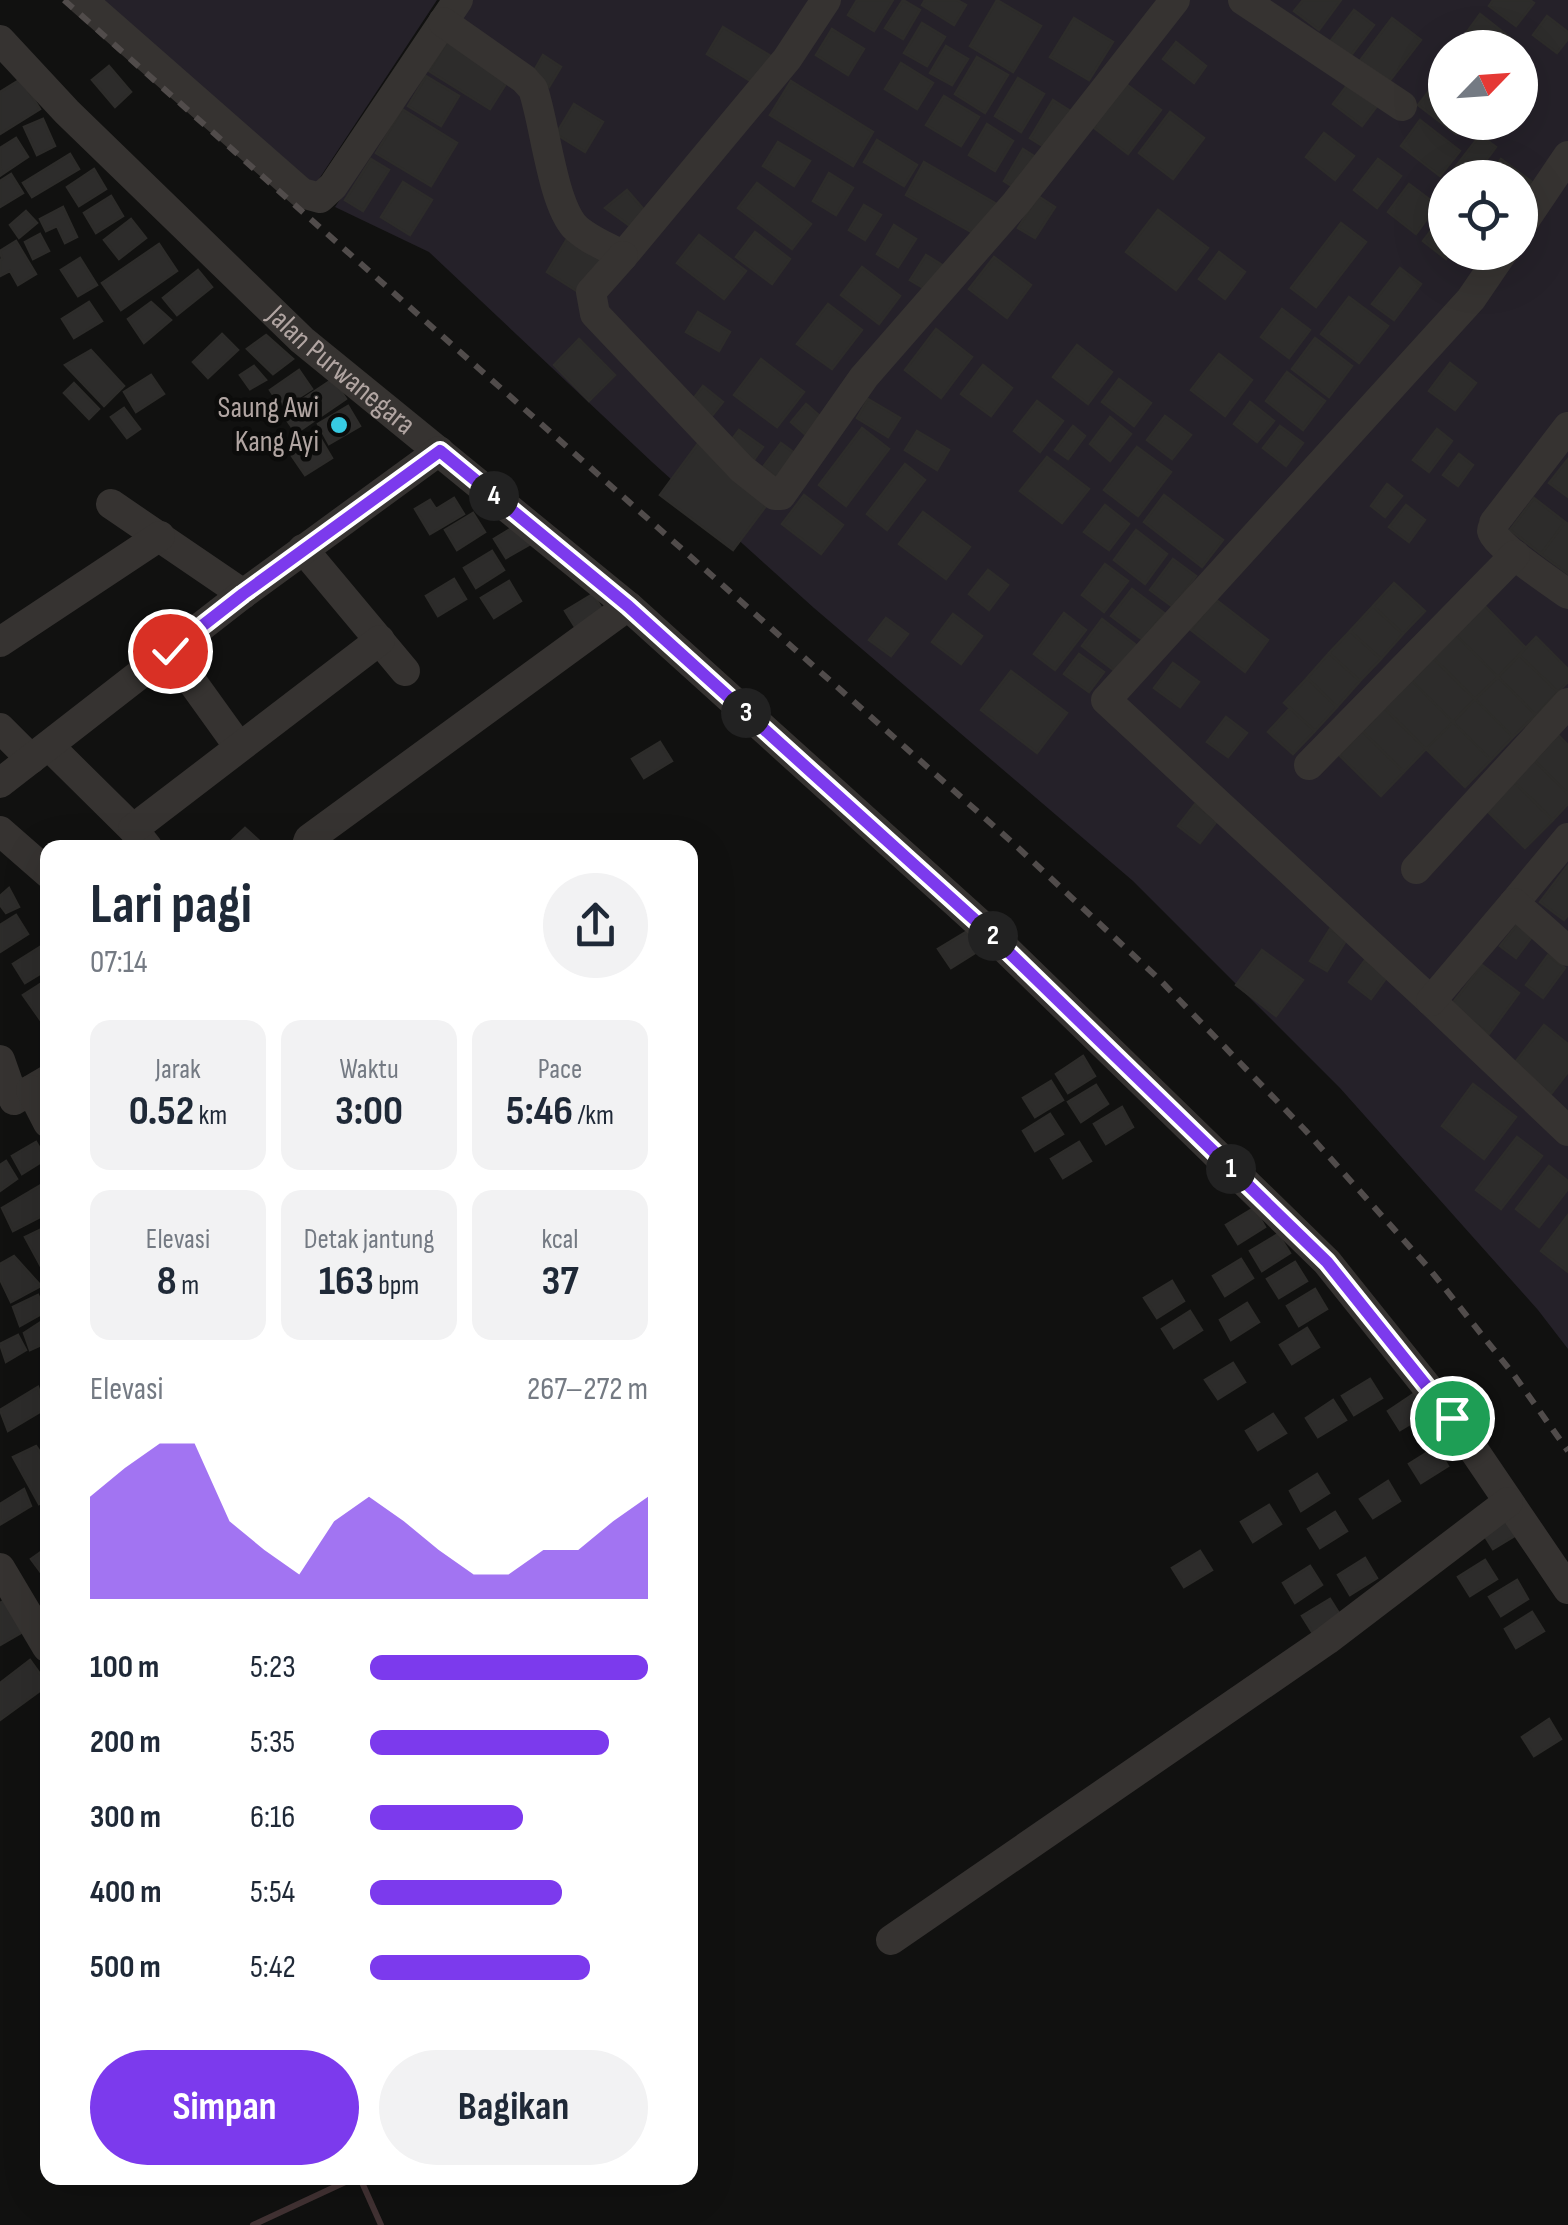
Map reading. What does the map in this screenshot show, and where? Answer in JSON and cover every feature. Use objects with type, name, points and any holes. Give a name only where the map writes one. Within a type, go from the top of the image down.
[{"type":"street","points":[[82,0],[302,193],[320,198],[333,186],[451,11],[533,89],[567,216],[577,230],[623,256]]},
{"type":"street","points":[[826,0],[787,59],[591,292],[594,314],[742,469],[780,495],[864,378],[1016,203],[1173,1]]},
{"type":"street","points":[[1243,0],[1402,106]]},
{"type":"street","name":"Jalan Purwanegara","points":[[0,40],[66,112],[302,340],[628,606],[981,924],[1327,1262],[1452,1418],[1568,1589]]},
{"type":"street","points":[[1538,200],[1568,156]]},
{"type":"street","points":[[1491,270],[1471,299],[1106,700],[1568,1131]]},
{"type":"street","points":[[1568,427],[1492,530],[1514,555],[1568,594]]},
{"type":"street","points":[[0,783],[243,594],[440,451]]},
{"type":"street","points":[[111,504],[243,594]]},
{"type":"street","points":[[0,642],[160,536]]},
{"type":"street","points":[[304,549],[405,671]]},
{"type":"street","points":[[1309,765],[1514,555]]},
{"type":"street","points":[[309,840],[628,606]]},
{"type":"street","points":[[0,728],[40,753],[140,838],[239,747],[380,640]]},
{"type":"street","points":[[170,651],[239,747]]},
{"type":"street","points":[[1416,869],[1568,703]]},
{"type":"street","points":[[0,831],[40,865]]},
{"type":"street","points":[[1430,1000],[1568,838]]},
{"type":"street","points":[[1514,903],[1568,951]]},
{"type":"street","points":[[0,1060],[23,1099]]},
{"type":"street","points":[[891,1940],[1327,1640],[1508,1502]]},
{"type":"street","points":[[0,1568],[40,1635]]},
{"type":"shaded area","points":[[101,0],[437,0],[315,185]]},
{"type":"shaded area","points":[[473,0],[1568,0],[1568,1349],[1538,1310],[1340,1088],[1133,881],[814,608],[429,252],[335,207]]},
{"type":"building","points":[[857,0],[893,0],[874,31],[848,15]]},
{"type":"building","points":[[903,0],[920,10],[903,39],[885,28]]},
{"type":"building","points":[[925,0],[957,0],[966,5],[954,25],[922,5]]},
{"type":"building","points":[[997,0],[1041,26],[1013,72],[970,46]]},
{"type":"building","points":[[1303,0],[1341,0],[1319,30],[1294,11]]},
{"type":"building","points":[[1493,0],[1534,3],[1516,26],[1489,6]]},
{"type":"building","points":[[1354,10],[1374,25],[1349,58],[1329,43]]},
{"type":"building","points":[[1480,14],[1500,30],[1468,30]]},
{"type":"building","points":[[1547,16],[1568,32],[1568,39],[1557,53],[1538,39],[1537,30]]},
{"type":"building","points":[[1074,18],[1113,42],[1089,80],[1050,57]]},
{"type":"building","points":[[1392,18],[1421,40],[1388,83],[1359,62]]},
{"type":"building","points":[[922,23],[945,37],[927,66],[904,53]]},
{"type":"building","points":[[723,27],[774,58],[757,85],[707,54]]},
{"type":"building","points":[[832,29],[864,49],[848,75],[816,55]]},
{"type":"building","points":[[447,41],[509,79],[490,109],[429,71]]},
{"type":"building","points":[[1176,42],[1206,66],[1194,83],[1163,59]]},
{"type":"building","points":[[946,46],[968,59],[952,85],[930,73]]},
{"type":"building","points":[[543,55],[561,67],[549,87],[531,76]]},
{"type":"building","points":[[977,57],[1008,75],[985,113],[955,94]]},
{"type":"building","points":[[901,63],[933,83],[917,109],[885,89]]},
{"type":"building","points":[[109,66],[131,92],[115,107],[92,80]]},
{"type":"building","points":[[426,76],[459,96],[441,126],[408,106]]},
{"type":"building","points":[[1018,78],[1044,94],[1021,132],[995,116]]},
{"type":"building","points":[[21,79],[40,109],[0,134],[0,92]]},
{"type":"building","points":[[791,81],[873,132],[853,166],[770,115]]},
{"type":"building","points":[[1126,84],[1161,110],[1128,154],[1093,127]]},
{"type":"building","points":[[1348,84],[1377,106],[1362,126],[1333,104]]},
{"type":"building","points":[[1428,92],[1428,113],[1418,105]]},
{"type":"building","points":[[944,96],[979,117],[961,146],[926,125]]},
{"type":"building","points":[[1053,100],[1075,114],[1052,152],[1030,138]]},
{"type":"building","points":[[574,104],[603,122],[585,152],[556,134]]},
{"type":"building","points":[[402,109],[457,143],[431,186],[376,153]]},
{"type":"building","points":[[1170,112],[1204,138],[1173,179],[1139,153]]},
{"type":"building","points":[[43,119],[55,146],[37,155],[24,127]]},
{"type":"building","points":[[1420,120],[1428,126],[1428,140],[1446,140],[1460,151],[1453,160],[1428,160],[1428,167],[1401,146]]},
{"type":"building","points":[[987,124],[1013,141],[995,171],[969,155]]},
{"type":"building","points":[[1324,133],[1354,156],[1335,180],[1306,157]]},
{"type":"building","points":[[16,138],[28,157],[1,175],[0,148]]},
{"type":"building","points":[[877,140],[917,165],[904,186],[864,162]]},
{"type":"building","points":[[1476,140],[1487,140],[1496,147],[1486,160],[1461,160]]},
{"type":"building","points":[[778,142],[810,161],[794,186],[763,166]]},
{"type":"building","points":[[1023,149],[1040,160],[1021,192],[1004,181]]},
{"type":"building","points":[[70,154],[79,169],[32,197],[23,183]]},
{"type":"building","points":[[371,159],[389,170],[363,211],[345,200]]},
{"type":"building","points":[[1378,159],[1401,176],[1377,208],[1354,190]]},
{"type":"building","points":[[924,162],[1000,206],[982,238],[906,195]]},
{"type":"building","points":[[94,169],[106,189],[79,206],[67,187]]},
{"type":"building","points":[[829,173],[853,188],[836,215],[813,201]]},
{"type":"building","points":[[11,174],[23,193],[0,207],[0,181]]},
{"type":"building","points":[[403,182],[432,200],[410,235],[381,217]]},
{"type":"building","points":[[757,183],[811,224],[792,249],[738,208]]},
{"type":"building","points":[[1409,184],[1428,198],[1428,217],[1416,234],[1388,212]]},
{"type":"building","points":[[627,190],[646,212],[637,231],[605,208]]},
{"type":"building","points":[[111,196],[123,216],[96,233],[84,213]]},
{"type":"building","points":[[1038,196],[1055,207],[1035,238],[1018,228]]},
{"type":"building","points":[[864,205],[881,215],[865,240],[849,230]]},
{"type":"building","points":[[63,207],[77,237],[65,243],[57,226],[46,231],[40,219]]},
{"type":"building","points":[[1158,210],[1208,248],[1176,290],[1126,252]]},
{"type":"building","points":[[26,211],[37,223],[19,238],[10,225]]},
{"type":"building","points":[[131,219],[146,238],[119,259],[104,240]]},
{"type":"building","points":[[1341,223],[1366,242],[1316,307],[1291,288]]},
{"type":"building","points":[[894,225],[916,239],[898,267],[877,254]]},
{"type":"building","points":[[755,232],[790,259],[772,284],[736,257]]},
{"type":"building","points":[[40,234],[49,251],[33,259],[25,242]]},
{"type":"building","points":[[699,235],[746,271],[724,299],[677,263]]},
{"type":"building","points":[[567,239],[603,261],[583,295],[547,272]]},
{"type":"building","points":[[16,241],[36,274],[18,285],[10,271],[0,276],[0,251]]},
{"type":"building","points":[[159,244],[177,271],[121,310],[102,283]]},
{"type":"building","points":[[1219,252],[1245,272],[1225,299],[1199,279]]},
{"type":"building","points":[[926,255],[947,268],[932,293],[910,280]]},
{"type":"building","points":[[994,257],[1031,285],[1007,318],[969,289]]},
{"type":"building","points":[[80,258],[97,285],[78,296],[61,270]]},
{"type":"building","points":[[862,267],[900,296],[879,324],[841,295]]},
{"type":"building","points":[[1400,268],[1421,284],[1394,320],[1372,304]]},
{"type":"building","points":[[198,270],[212,287],[177,315],[163,298]]},
{"type":"building","points":[[1349,297],[1388,326],[1359,363],[1321,334]]},
{"type":"building","points":[[89,302],[102,321],[74,338],[62,319]]},
{"type":"building","points":[[151,302],[171,320],[144,343],[128,319]]},
{"type":"building","points":[[828,304],[862,330],[832,369],[797,344]]},
{"type":"building","points":[[1282,309],[1310,330],[1289,358],[1261,337]]},
{"type":"building","points":[[698,312],[730,332],[719,351],[686,332]]},
{"type":"building","points":[[936,329],[972,357],[941,398],[905,370]]},
{"type":"building","points":[[222,334],[238,350],[208,378],[193,362]]},
{"type":"building","points":[[266,335],[293,359],[273,374],[247,349]]},
{"type":"building","points":[[1315,338],[1352,366],[1329,397],[1292,369]]},
{"type":"building","points":[[579,339],[615,375],[589,401],[554,365]]},
{"type":"building","points":[[1077,345],[1112,372],[1088,404],[1053,377]]},
{"type":"building","points":[[91,350],[124,386],[104,406],[65,365]]},
{"type":"building","points":[[1219,354],[1252,380],[1225,416],[1191,390]]},
{"type":"building","points":[[761,359],[804,392],[777,427],[734,395]]},
{"type":"building","points":[[1450,363],[1476,383],[1455,410],[1429,391]]},
{"type":"building","points":[[983,365],[1012,388],[991,416],[961,394]]},
{"type":"building","points":[[254,366],[266,380],[250,389],[240,375]]},
{"type":"building","points":[[299,370],[312,389],[282,408],[270,390]]},
{"type":"building","points":[[1287,372],[1325,401],[1303,430],[1266,401]]},
{"type":"building","points":[[151,375],[164,394],[136,412],[124,392]]},
{"type":"building","points":[[333,379],[346,399],[296,433],[282,413]]},
{"type":"building","points":[[1119,379],[1151,403],[1134,426],[1102,402]]},
{"type":"building","points":[[74,383],[99,409],[89,419],[64,393]]},
{"type":"building","points":[[703,386],[723,402],[707,422],[687,407]]},
{"type":"building","points":[[868,399],[900,418],[888,437],[857,418]]},
{"type":"building","points":[[1037,401],[1063,421],[1040,452],[1014,431]]},
{"type":"building","points":[[1250,402],[1274,421],[1257,442],[1234,424]]},
{"type":"building","points":[[806,404],[822,418],[807,436],[791,422]]},
{"type":"building","name":"Saung Awi Kang Ayi","points":[[348,406],[360,426],[329,444],[318,424]]},
{"type":"building","points":[[124,408],[140,429],[127,438],[111,417]]},
{"type":"building","points":[[1165,416],[1191,435],[1172,459],[1147,440]]},
{"type":"building","points":[[1110,417],[1131,434],[1110,461],[1090,444]]},
{"type":"building","points":[[1073,426],[1085,436],[1068,459],[1055,450]]},
{"type":"building","points":[[1280,426],[1303,443],[1286,466],[1263,448]]},
{"type":"building","points":[[862,428],[889,449],[846,506],[819,485]]},
{"type":"building","points":[[1437,429],[1452,441],[1429,472],[1413,460]]},
{"type":"building","points":[[739,430],[763,447],[751,464],[727,446]]},
{"type":"building","points":[[917,431],[949,450],[937,470],[905,450]]},
{"type":"building","points":[[320,438],[332,458],[305,475],[292,456]]},
{"type":"building","points":[[699,442],[772,498],[733,550],[660,495]]},
{"type":"building","points":[[781,443],[800,457],[781,481],[763,467]]},
{"type":"building","points":[[1137,447],[1171,472],[1138,516],[1104,490]]},
{"type":"building","points":[[1459,454],[1473,465],[1458,486],[1443,475]]},
{"type":"building","points":[[1047,457],[1089,489],[1062,523],[1020,491]]},
{"type":"building","points":[[1568,459],[1568,497],[1549,483]]},
{"type":"building","points":[[905,464],[925,480],[887,530],[867,514]]},
{"type":"building","points":[[1387,484],[1402,496],[1385,517],[1371,506]]},
{"type":"building","points":[[804,495],[843,525],[821,554],[782,524]]},
{"type":"building","points":[[1164,495],[1223,540],[1202,567],[1144,522]]},
{"type":"building","points":[[454,498],[464,514],[430,534],[415,509],[430,500],[436,509]]},
{"type":"building","points":[[1534,498],[1565,522],[1541,554],[1510,530]]},
{"type":"building","points":[[1105,505],[1129,524],[1109,550],[1084,532]]},
{"type":"building","points":[[1406,505],[1425,520],[1409,542],[1389,527]]},
{"type":"building","points":[[923,512],[970,547],[946,579],[899,544]]},
{"type":"building","points":[[473,513],[485,532],[457,550],[445,530]]},
{"type":"building","points":[[522,522],[534,542],[506,558],[494,539]]},
{"type":"building","points":[[1565,522],[1568,524],[1568,574],[1541,554]]},
{"type":"building","points":[[1136,530],[1167,554],[1145,584],[1114,560]]},
{"type":"building","points":[[492,551],[504,570],[476,588],[464,568]]},
{"type":"building","points":[[1173,559],[1196,576],[1173,607],[1150,590]]},
{"type":"building","points":[[1105,564],[1128,581],[1104,612],[1082,595]]},
{"type":"building","points":[[988,570],[1008,585],[989,610],[969,594]]},
{"type":"building","points":[[454,579],[466,599],[438,616],[426,596]]},
{"type":"building","points":[[509,581],[521,601],[494,618],[481,598]]},
{"type":"building","points":[[1394,583],[1425,611],[1403,634],[1373,606]]},
{"type":"building","points":[[1132,589],[1164,613],[1143,640],[1111,616]]},
{"type":"building","points":[[593,594],[605,614],[577,630],[565,611]]},
{"type":"building","points":[[1215,599],[1268,640],[1245,672],[1191,630]]},
{"type":"building","points":[[1483,604],[1526,648],[1498,677],[1455,634]]},
{"type":"building","points":[[1373,606],[1403,634],[1381,659],[1350,631]]},
{"type":"building","points":[[1064,613],[1086,630],[1055,670],[1034,654]]},
{"type":"building","points":[[953,614],[982,636],[961,664],[932,642]]},
{"type":"building","points":[[886,618],[908,634],[891,656],[869,640]]},
{"type":"building","points":[[1102,619],[1140,648],[1120,675],[1082,646]]},
{"type":"building","points":[[1350,631],[1381,659],[1360,681],[1329,653]]},
{"type":"building","points":[[1455,634],[1498,677],[1475,699],[1432,657]]},
{"type":"building","points":[[1536,637],[1568,669],[1568,682],[1558,692],[1519,655]]},
{"type":"building","points":[[1329,653],[1360,681],[1337,707],[1307,678]]},
{"type":"building","points":[[1079,654],[1104,672],[1089,692],[1064,674]]},
{"type":"building","points":[[1519,655],[1558,692],[1536,715],[1498,677]]},
{"type":"building","points":[[1433,658],[1475,699],[1453,722],[1411,680]]},
{"type":"building","points":[[1173,663],[1199,682],[1180,707],[1154,688]]},
{"type":"building","points":[[1011,671],[1067,713],[1037,753],[981,710]]},
{"type":"building","points":[[1498,677],[1536,715],[1513,737],[1475,699]]},
{"type":"building","points":[[1307,678],[1337,707],[1315,731],[1284,703]]},
{"type":"building","points":[[1411,680],[1453,722],[1426,749],[1384,708]]},
{"type":"building","points":[[1475,699],[1513,737],[1491,760],[1453,722]]},
{"type":"building","points":[[1290,708],[1315,731],[1293,754],[1268,732]]},
{"type":"building","points":[[1384,708],[1426,749],[1404,772],[1362,731]]},
{"type":"building","points":[[1226,717],[1247,733],[1228,757],[1207,742]]},
{"type":"building","points":[[1453,722],[1491,760],[1465,787],[1426,749]]},
{"type":"building","points":[[1362,731],[1404,772],[1381,796],[1339,755]]},
{"type":"building","points":[[1558,735],[1568,745],[1568,794],[1534,760]]},
{"type":"building","points":[[660,742],[672,761],[644,778],[632,759]]},
{"type":"building","points":[[1534,760],[1568,794],[1568,804],[1553,820],[1513,781]]},
{"type":"building","points":[[1513,781],[1553,820],[1525,848],[1486,810]]},
{"type":"building","points":[[1195,804],[1217,821],[1200,843],[1178,826]]},
{"type":"building","points":[[245,828],[258,840],[232,840]]},
{"type":"building","points":[[1568,865],[1568,915],[1564,920],[1540,902]]},
{"type":"building","points":[[9,888],[19,907],[6,913],[0,896]]},
{"type":"building","points":[[16,915],[28,934],[0,952],[0,925]]},
{"type":"building","points":[[1519,922],[1534,934],[1516,958],[1500,946]]},
{"type":"building","points":[[1330,929],[1347,939],[1327,971],[1310,961]]},
{"type":"building","points":[[966,932],[978,951],[951,968],[938,949]]},
{"type":"building","points":[[40,947],[40,974],[25,983],[13,964]]},
{"type":"building","points":[[1262,950],[1303,980],[1276,1016],[1236,985]]},
{"type":"building","points":[[1548,955],[1565,968],[1543,998],[1526,985]]},
{"type":"building","points":[[1365,960],[1387,977],[1371,999],[1349,982]]},
{"type":"building","points":[[1482,965],[1519,993],[1489,1034],[1451,1005]]},
{"type":"building","points":[[40,984],[40,1019],[23,995]]},
{"type":"building","points":[[1544,1025],[1568,1044],[1568,1072],[1551,1094],[1513,1065]]},
{"type":"building","points":[[1083,1056],[1095,1076],[1068,1093],[1056,1074]]},
{"type":"building","points":[[1051,1081],[1063,1100],[1035,1117],[1023,1098]]},
{"type":"building","points":[[1473,1084],[1516,1117],[1484,1159],[1442,1126]]},
{"type":"building","points":[[1096,1085],[1108,1104],[1081,1122],[1068,1102]]},
{"type":"building","points":[[1122,1107],[1133,1127],[1106,1144],[1094,1124]]},
{"type":"building","points":[[1050,1114],[1063,1134],[1035,1151],[1023,1131]]},
{"type":"building","points":[[1517,1137],[1542,1156],[1501,1209],[1476,1190]]},
{"type":"building","points":[[36,1142],[40,1149],[40,1163],[22,1174],[12,1156]]},
{"type":"building","points":[[1079,1142],[1091,1161],[1063,1178],[1051,1159]]},
{"type":"building","points":[[6,1161],[17,1179],[0,1191],[0,1165]]},
{"type":"building","points":[[1549,1166],[1568,1181],[1568,1189],[1539,1227],[1516,1209]]},
{"type":"building","points":[[40,1186],[40,1217],[13,1231],[2,1208]]},
{"type":"building","points":[[1254,1208],[1265,1227],[1238,1244],[1226,1225]]},
{"type":"building","points":[[1568,1215],[1568,1272],[1541,1251]]},
{"type":"building","points":[[40,1230],[40,1265],[25,1237]]},
{"type":"building","points":[[1278,1234],[1290,1253],[1262,1271],[1250,1251]]},
{"type":"building","points":[[14,1256],[40,1287],[11,1302],[0,1279],[0,1264]]},
{"type":"building","points":[[1241,1259],[1253,1278],[1225,1296],[1213,1276]]},
{"type":"building","points":[[1295,1262],[1307,1281],[1279,1298],[1267,1279]]},
{"type":"building","points":[[1172,1281],[1184,1301],[1157,1318],[1144,1298]]},
{"type":"building","points":[[1315,1289],[1327,1309],[1299,1326],[1287,1306]]},
{"type":"building","points":[[38,1295],[40,1315],[20,1326],[13,1307]]},
{"type":"building","points":[[1247,1303],[1259,1322],[1231,1340],[1220,1320]]},
{"type":"building","points":[[1190,1311],[1202,1330],[1174,1348],[1162,1329]]},
{"type":"building","points":[[40,1323],[40,1346],[30,1350],[24,1333]]},
{"type":"building","points":[[1307,1328],[1319,1347],[1292,1364],[1280,1345]]},
{"type":"building","points":[[18,1335],[26,1350],[6,1362],[0,1344]]},
{"type":"building","points":[[1233,1363],[1245,1382],[1218,1399],[1205,1380]]},
{"type":"building","points":[[1370,1379],[1382,1398],[1354,1415],[1342,1396]]},
{"type":"building","points":[[38,1387],[40,1412],[8,1431],[0,1410]]},
{"type":"building","points":[[1415,1393],[1428,1413],[1400,1430],[1388,1411]]},
{"type":"building","points":[[1333,1400],[1346,1420],[1318,1437],[1306,1418]]},
{"type":"building","points":[[1273,1414],[1286,1433],[1258,1450],[1246,1431]]},
{"type":"building","points":[[36,1446],[40,1452],[40,1503],[39,1504],[13,1457]]},
{"type":"building","points":[[1436,1447],[1448,1466],[1421,1483],[1409,1464]]},
{"type":"building","points":[[1317,1474],[1329,1493],[1301,1511],[1290,1491]]},
{"type":"building","points":[[1388,1481],[1400,1501],[1373,1518],[1360,1499]]},
{"type":"building","points":[[24,1489],[31,1506],[1,1524],[0,1504]]},
{"type":"building","points":[[1269,1505],[1281,1524],[1253,1542],[1241,1522]]},
{"type":"building","points":[[1335,1512],[1347,1531],[1320,1548],[1308,1529]]},
{"type":"building","points":[[1509,1513],[1521,1532],[1493,1549],[1481,1530]]},
{"type":"building","points":[[1200,1551],[1212,1570],[1184,1587],[1172,1568]]},
{"type":"building","points":[[40,1553],[40,1571],[31,1559]]},
{"type":"building","points":[[1365,1558],[1377,1578],[1350,1595],[1338,1575]]},
{"type":"building","points":[[1485,1560],[1497,1579],[1470,1596],[1458,1577]]},
{"type":"building","points":[[1310,1566],[1322,1585],[1295,1603],[1283,1583]]},
{"type":"building","points":[[1517,1580],[1528,1599],[1501,1616],[1489,1597]]},
{"type":"building","points":[[7,1599],[26,1630],[0,1645],[0,1603]]},
{"type":"building","points":[[1330,1599],[1342,1618],[1314,1635],[1302,1616]]},
{"type":"building","points":[[1532,1612],[1544,1631],[1516,1648],[1505,1629]]},
{"type":"building","points":[[30,1660],[40,1674],[40,1691],[0,1720],[0,1683]]},
{"type":"building","points":[[1549,1719],[1561,1739],[1534,1756],[1522,1737]]},
{"type":"waterway","points":[[253,2225],[339,2185]]},
{"type":"waterway","points":[[363,2185],[381,2225]]},
{"type":"railway","points":[[64,0],[1014,844],[1159,979],[1305,1130],[1427,1266],[1514,1375],[1568,1451]]},
{"type":"place","name":"Saung Awi Kang Ayi","points":[[339,425]]},
{"type":"route","points":[[170,651],[440,451],[628,606],[986,930],[1327,1262],[1452,1418]]}]
